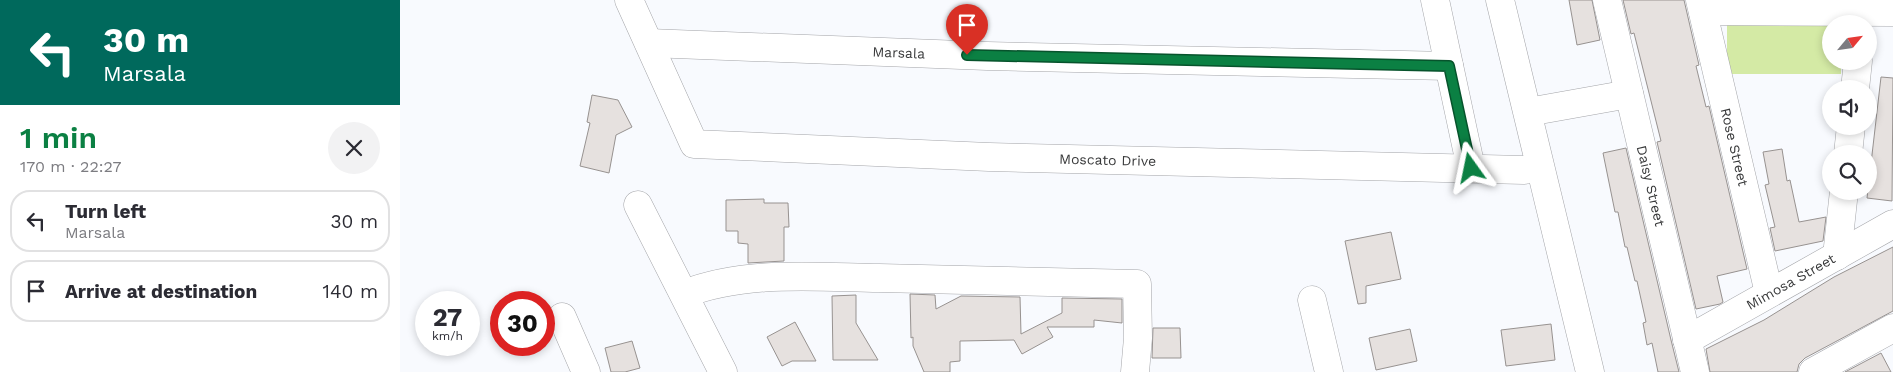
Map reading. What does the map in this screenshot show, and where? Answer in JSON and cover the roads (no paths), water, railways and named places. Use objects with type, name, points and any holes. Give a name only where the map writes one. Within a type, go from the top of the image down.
[{"type":"street","points":[[629,0],[648,42]]},
{"type":"street","points":[[1435,0],[1471,168]]},
{"type":"street","points":[[1500,0],[1590,372]]},
{"type":"street","name":"Daisy Street","points":[[1607,0],[1695,372]]},
{"type":"street","points":[[1701,6],[1822,15]]},
{"type":"street","name":"Rose Street","points":[[1701,6],[1769,294]]},
{"type":"street","points":[[1878,15],[1893,12]]},
{"type":"street","name":"Marsala","points":[[648,42],[987,56],[1449,66]]},
{"type":"street","name":"Moscato Drive","points":[[648,42],[694,144],[989,157],[1524,170]]},
{"type":"street","points":[[1528,112],[1629,94]]},
{"type":"street","points":[[1837,256],[1843,200]]},
{"type":"street","points":[[638,205],[723,372]]},
{"type":"street","name":"Mimosa Street","points":[[1687,340],[1893,224]]},
{"type":"street","points":[[684,294],[723,282],[773,278],[956,279],[1137,284],[1138,338],[1135,372]]},
{"type":"street","points":[[1312,300],[1329,372]]},
{"type":"street","points":[[562,317],[586,372]]},
{"type":"street","points":[[1813,372],[1893,328]]}]
